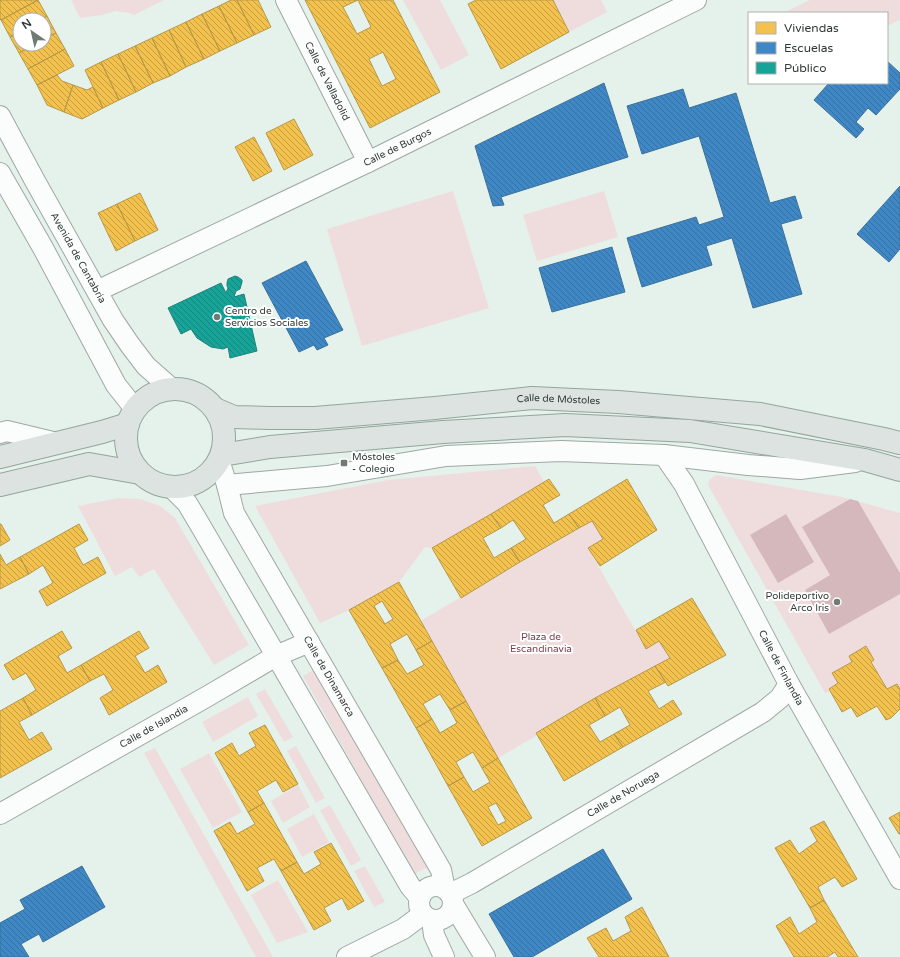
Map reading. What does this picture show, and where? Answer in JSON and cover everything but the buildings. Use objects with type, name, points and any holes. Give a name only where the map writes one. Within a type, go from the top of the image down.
[{"type":"main road","points":[[0,457],[102,432],[132,417],[151,395],[172,389],[188,390],[203,397],[215,409],[222,423],[225,439],[220,458],[211,472],[199,481],[186,486],[171,487],[159,484],[140,473],[130,459],[126,442],[132,417]]},
{"type":"main road","name":"Calle de Móstoles","points":[[215,409],[234,416],[315,418],[532,398],[618,402],[760,414],[884,438],[900,443]]},
{"type":"main road","points":[[220,458],[270,447],[443,432],[565,425],[690,431],[865,460],[900,470]]},
{"type":"main road","points":[[0,485],[89,464],[140,473]]},
{"type":"street","name":"Calle de Valladolid","points":[[286,0],[368,162]]},
{"type":"street","name":"Calle de Burgos","points":[[97,292],[368,162],[696,0]]},
{"type":"street","name":"Avenida de Cantabria","points":[[0,116],[113,320],[146,366],[172,389]]},
{"type":"street","points":[[0,173],[43,248],[132,417]]},
{"type":"street","points":[[0,433],[7,431],[57,443]]},
{"type":"street","points":[[227,485],[327,476],[446,456],[561,451],[664,454],[748,465],[800,469],[865,460]]},
{"type":"street","name":"Calle de Finlandia","points":[[664,454],[684,484],[789,684],[900,879]]},
{"type":"street","name":"Calle de Dinamarca","points":[[220,458],[234,513],[442,870],[449,895],[485,957]]},
{"type":"street","points":[[171,487],[187,503],[425,911],[444,957]]},
{"type":"street","name":"Calle de Islandia","points":[[0,814],[276,656],[309,642]]},
{"type":"street","name":"Calle de Noruega","points":[[449,895],[479,879],[763,712],[780,698],[789,684]]},
{"type":"street","points":[[347,957],[403,929],[425,911],[426,891],[430,888],[437,886],[449,895],[452,908],[449,914],[444,918],[438,920],[425,911]]},
{"type":"green space","points":[[71,0],[164,0],[134,15],[115,11],[102,15],[80,18]]},
{"type":"green space","points":[[403,0],[440,0],[469,55],[441,70]]},
{"type":"green space","points":[[553,0],[601,0],[607,12],[569,32]]},
{"type":"green space","points":[[810,0],[900,0],[900,20],[888,26],[888,12],[785,12]]},
{"type":"green space","points":[[453,191],[489,308],[362,346],[327,229]]},
{"type":"green space","points":[[604,191],[618,237],[537,261],[523,215]]},
{"type":"green space","points":[[535,466],[544,482],[432,548],[425,547],[399,582],[349,610],[320,623],[255,506],[388,480]]},
{"type":"green space","name":"Polideportivo Arco Iris","points":[[716,475],[842,497],[900,513],[900,709],[891,718],[886,720],[877,706],[857,717],[851,707],[842,712],[830,691],[825,693],[708,485],[709,480]]},
{"type":"green space","points":[[119,498],[140,499],[160,506],[175,518],[249,645],[214,665],[154,569],[139,577],[132,567],[115,576],[78,506]]},
{"type":"green space","name":"Plaza de Escandinavia","points":[[592,521],[603,539],[588,548],[646,649],[659,641],[670,658],[498,758],[420,621]]},
{"type":"green space","points":[[315,669],[428,867],[414,874],[303,676]]},
{"type":"green space","points":[[265,689],[293,737],[284,742],[256,694]]},
{"type":"green space","points":[[248,697],[258,716],[213,742],[202,722]]},
{"type":"green space","points":[[296,746],[325,798],[316,803],[287,751]]},
{"type":"green space","points":[[155,748],[273,957],[256,957],[144,753]]},
{"type":"green space","points":[[209,753],[242,812],[213,828],[180,769]]},
{"type":"green space","points":[[298,785],[310,807],[283,823],[271,801]]},
{"type":"green space","points":[[330,805],[361,860],[351,866],[320,810]]},
{"type":"green space","points":[[314,814],[329,842],[302,857],[287,829]]},
{"type":"green space","points":[[365,866],[385,902],[374,907],[354,871]]},
{"type":"green space","points":[[278,880],[308,932],[277,943],[251,895]]},
{"type":"shaded area","points":[[850,499],[858,501],[900,573],[900,594],[829,634],[805,590],[830,575],[802,527]]},
{"type":"shaded area","points":[[786,514],[814,562],[778,583],[750,535]]},
{"type":"place","name":"Centro de Servicios Sociales","points":[[217,317]]},
{"type":"place","name":"Móstoles - Colegio","points":[[344,463]]},
{"type":"place","name":"Polideportivo Arco Iris","points":[[837,602]]}]
